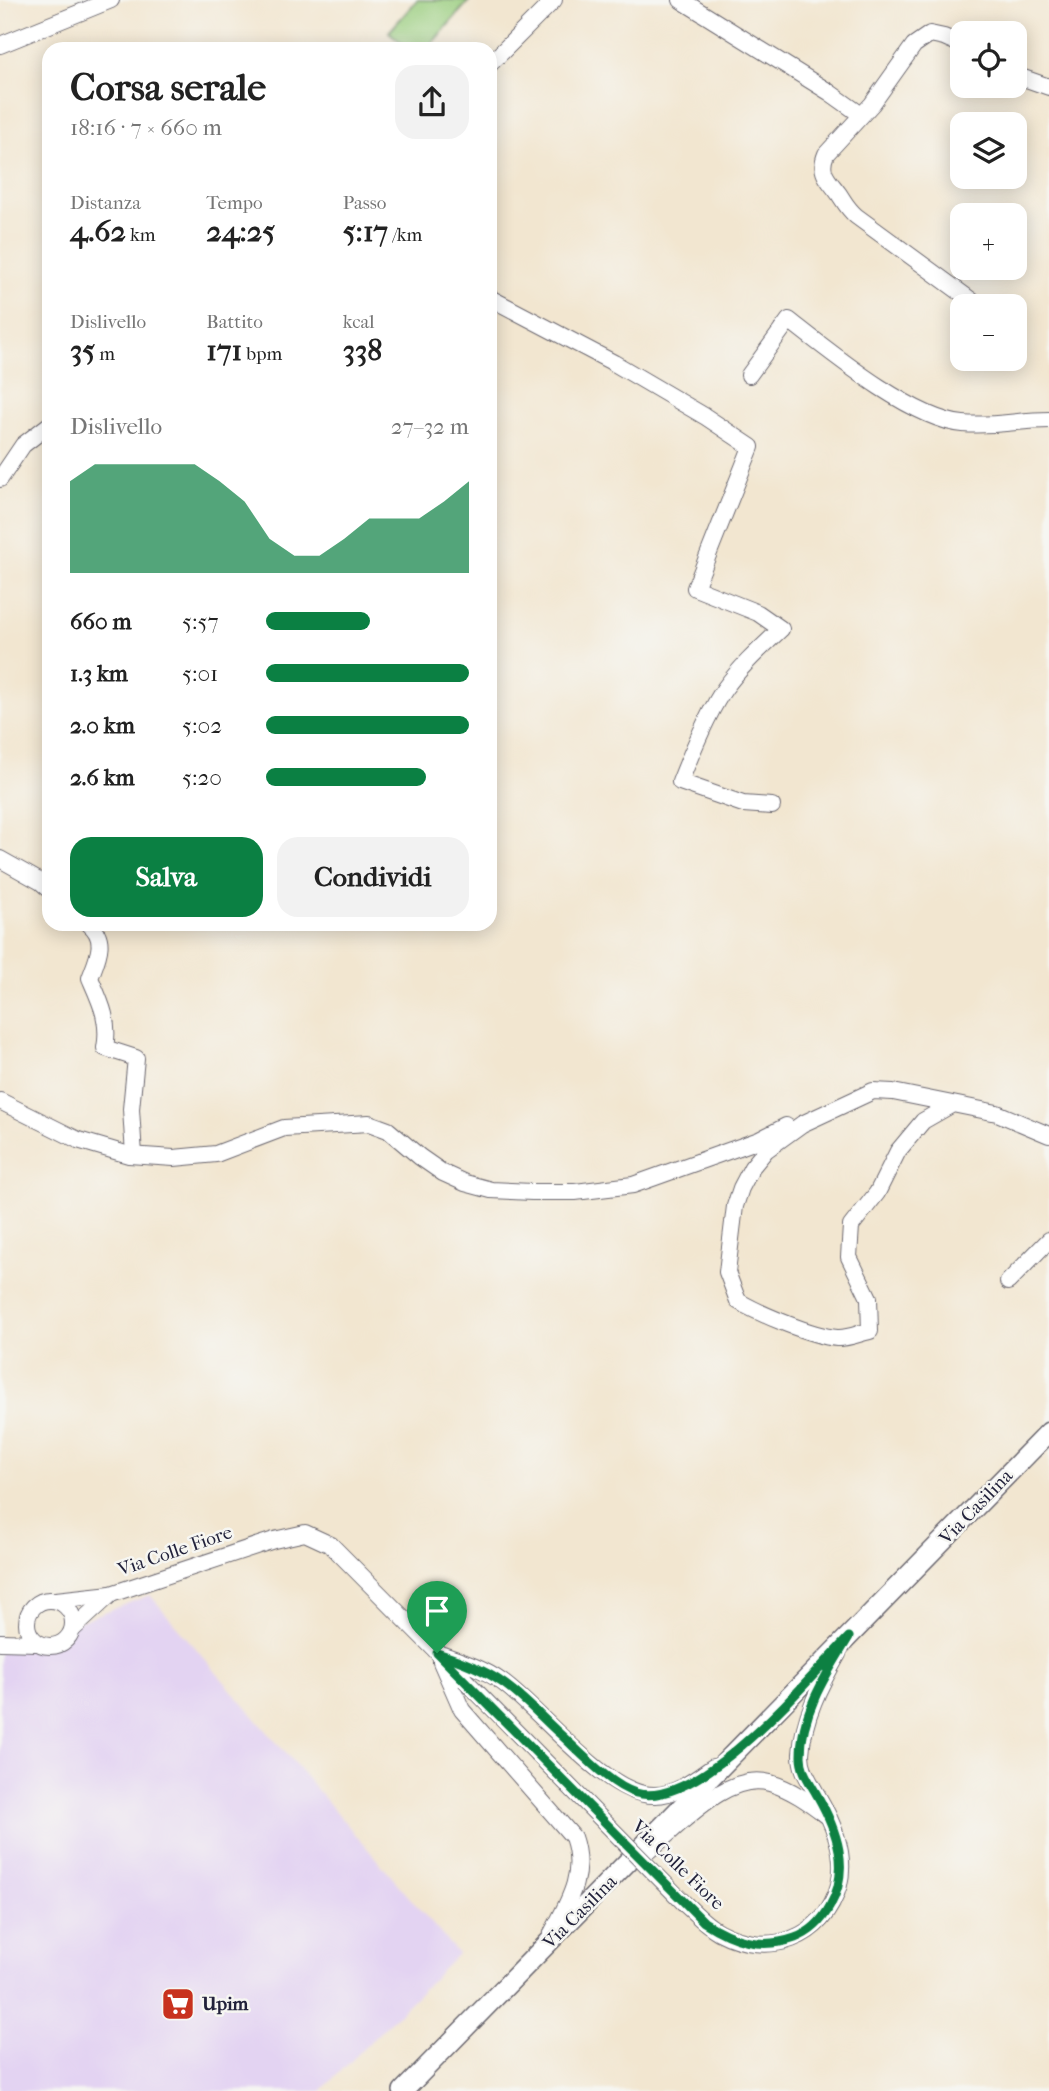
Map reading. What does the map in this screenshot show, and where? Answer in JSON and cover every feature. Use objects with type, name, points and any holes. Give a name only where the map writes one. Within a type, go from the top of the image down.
[{"type":"main road","name":"Via Casilina","points":[[403,2091],[1049,1432]]},
{"type":"street","points":[[0,45],[111,0]]},
{"type":"street","points":[[497,57],[554,0]]},
{"type":"street","points":[[681,0],[860,114]]},
{"type":"street","points":[[950,40],[930,34],[914,46],[872,104],[826,154],[822,163],[823,173],[829,184],[856,216],[963,294]]},
{"type":"street","points":[[1027,79],[1049,87]]},
{"type":"street","points":[[497,302],[624,369],[751,447],[695,588],[758,613],[781,629],[746,662],[723,691],[688,760],[680,782],[743,804],[772,806]]},
{"type":"street","points":[[749,375],[789,320],[844,362],[937,420],[962,424],[1049,420]]},
{"type":"street","points":[[0,479],[23,445],[42,430]]},
{"type":"street","points":[[0,859],[42,883]]},
{"type":"street","points":[[94,931],[101,947],[90,978],[109,1030],[105,1048],[136,1058],[131,1109],[134,1155]]},
{"type":"street","points":[[951,1105],[923,1121],[898,1151],[877,1193],[851,1226],[849,1256],[869,1298],[870,1331],[839,1339],[757,1312],[738,1301],[727,1272],[735,1206],[752,1167],[766,1150],[802,1124],[873,1091],[893,1092],[996,1113],[1049,1135]]},
{"type":"street","points":[[0,1101],[78,1140],[134,1155],[174,1158],[216,1154],[284,1128],[369,1123],[388,1129],[420,1157],[443,1173],[465,1183],[491,1190],[575,1192],[633,1185],[759,1140],[798,1120],[812,1119]]},
{"type":"street","points":[[1008,1282],[1049,1240]]},
{"type":"street","name":"Via Colle Fiore","points":[[55,1600],[111,1594],[274,1539],[305,1533],[331,1545],[704,1922],[738,1940],[761,1945],[783,1942],[818,1924],[827,1912],[839,1884],[842,1867],[840,1851],[828,1816],[807,1779],[801,1755],[813,1704],[849,1637]]},
{"type":"street","name":"Via Colle Fiore","points":[[73,1629],[111,1594]]},
{"type":"street","points":[[0,1636],[27,1617],[39,1602],[55,1600],[68,1608],[73,1622],[73,1629],[67,1639],[59,1645],[51,1647],[37,1643],[0,1642]]},
{"type":"street","points":[[27,1617],[28,1632],[37,1643]]},
{"type":"street","points":[[437,1653],[467,1663],[502,1682],[597,1767],[621,1786],[635,1793],[666,1794],[684,1786],[738,1750]]},
{"type":"street","points":[[437,1653],[461,1710],[573,1837],[578,1851],[579,1865],[571,1898],[542,1950]]},
{"type":"street","points":[[617,1874],[720,1792],[746,1782],[757,1780],[781,1787],[828,1816]]},
{"type":"shaded area","points":[[150,1595],[458,1954],[321,2091],[0,2091],[0,1651]]},
{"type":"green space","points":[[417,0],[469,1],[433,42],[401,42],[389,32]]},
{"type":"place","name":"Upim","points":[[178,2004]]},
{"type":"route","points":[[849,1637],[813,1704],[806,1724],[801,1755],[807,1779],[828,1816],[840,1851],[842,1867],[839,1884],[827,1912],[818,1924],[783,1942],[761,1945],[720,1933],[686,1905],[437,1653],[467,1663],[502,1682],[621,1786],[635,1793],[654,1795],[666,1794],[684,1786],[738,1750],[849,1637]]}]
